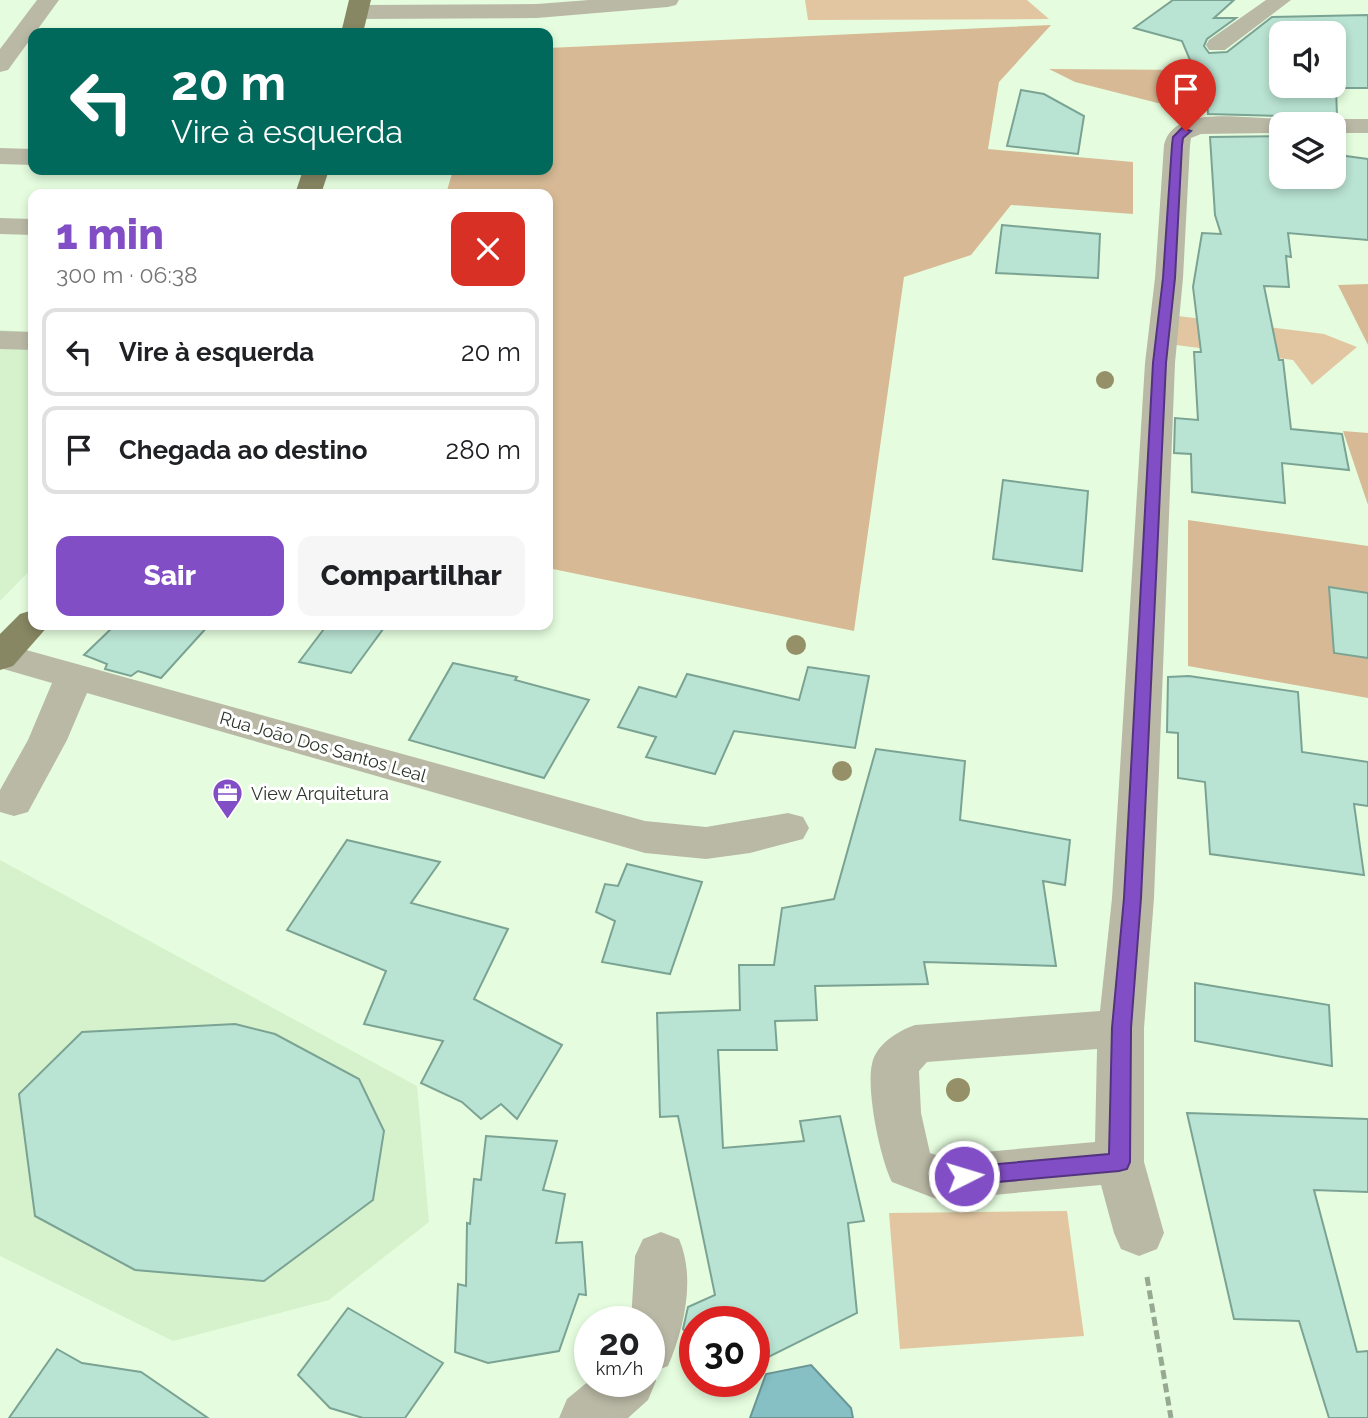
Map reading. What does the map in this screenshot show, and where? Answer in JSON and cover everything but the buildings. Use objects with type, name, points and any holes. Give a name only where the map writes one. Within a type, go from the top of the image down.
[{"type":"main road","points":[[0,657],[28,627]]},
{"type":"street","points":[[0,65],[48,0]]},
{"type":"street","points":[[357,15],[537,11],[668,0]]},
{"type":"street","points":[[1217,46],[1280,0]]},
{"type":"street","points":[[1139,1233],[1119,1162],[1121,1028],[1133,898],[1160,363],[1169,278],[1177,145],[1178,137],[1186,131],[1203,126],[1269,126]]},
{"type":"street","points":[[1346,126],[1368,126]]},
{"type":"street","points":[[0,156],[28,157]]},
{"type":"street","points":[[0,226],[28,227]]},
{"type":"street","points":[[0,340],[28,341]]},
{"type":"street","name":"Rua João Dos Santos Leal","points":[[0,657],[645,837],[706,843],[788,828]]},
{"type":"street","points":[[14,801],[43,752],[61,714],[73,677]]},
{"type":"street","points":[[1119,1162],[939,1178],[909,1167],[897,1113],[895,1064],[915,1044],[1121,1028]]},
{"type":"street","points":[[659,1306],[661,1256]]},
{"type":"street","points":[[587,1418],[594,1410],[615,1397]]},
{"type":"path","points":[[1139,1233],[1171,1418]]},
{"type":"shaded area","points":[[805,0],[1027,0],[1049,19],[808,20]]},
{"type":"shaded area","points":[[1051,25],[999,82],[988,149],[1133,162],[1133,214],[1011,205],[971,255],[904,277],[854,631],[553,569],[553,189],[447,189],[452,175],[553,175],[553,48]]},
{"type":"shaded area","points":[[1049,69],[1192,70],[1201,114],[1075,82]]},
{"type":"shaded area","points":[[1368,284],[1368,345],[1338,285]]},
{"type":"shaded area","points":[[1170,315],[1324,334],[1357,347],[1312,385],[1293,360],[1168,344]]},
{"type":"shaded area","points":[[0,330],[28,332],[28,572],[0,601]]},
{"type":"shaded area","points":[[1343,431],[1368,433],[1368,505]]},
{"type":"shaded area","points":[[1188,520],[1368,546],[1368,698],[1188,666]]},
{"type":"shaded area","points":[[0,860],[417,1086],[429,1222],[329,1300],[173,1341],[0,1256]]},
{"type":"shaded area","points":[[1067,1211],[1084,1336],[900,1349],[889,1213]]},
{"type":"water","points":[[811,1365],[851,1408],[853,1418],[750,1418],[758,1397],[770,1397],[770,1373]]},
{"type":"place","name":"View Arquitetura","points":[[228,821]]},
{"type":"route","points":[[964,1176],[1119,1162],[1121,1028],[1133,898],[1160,363],[1169,278],[1177,145],[1178,137],[1186,131]]}]
